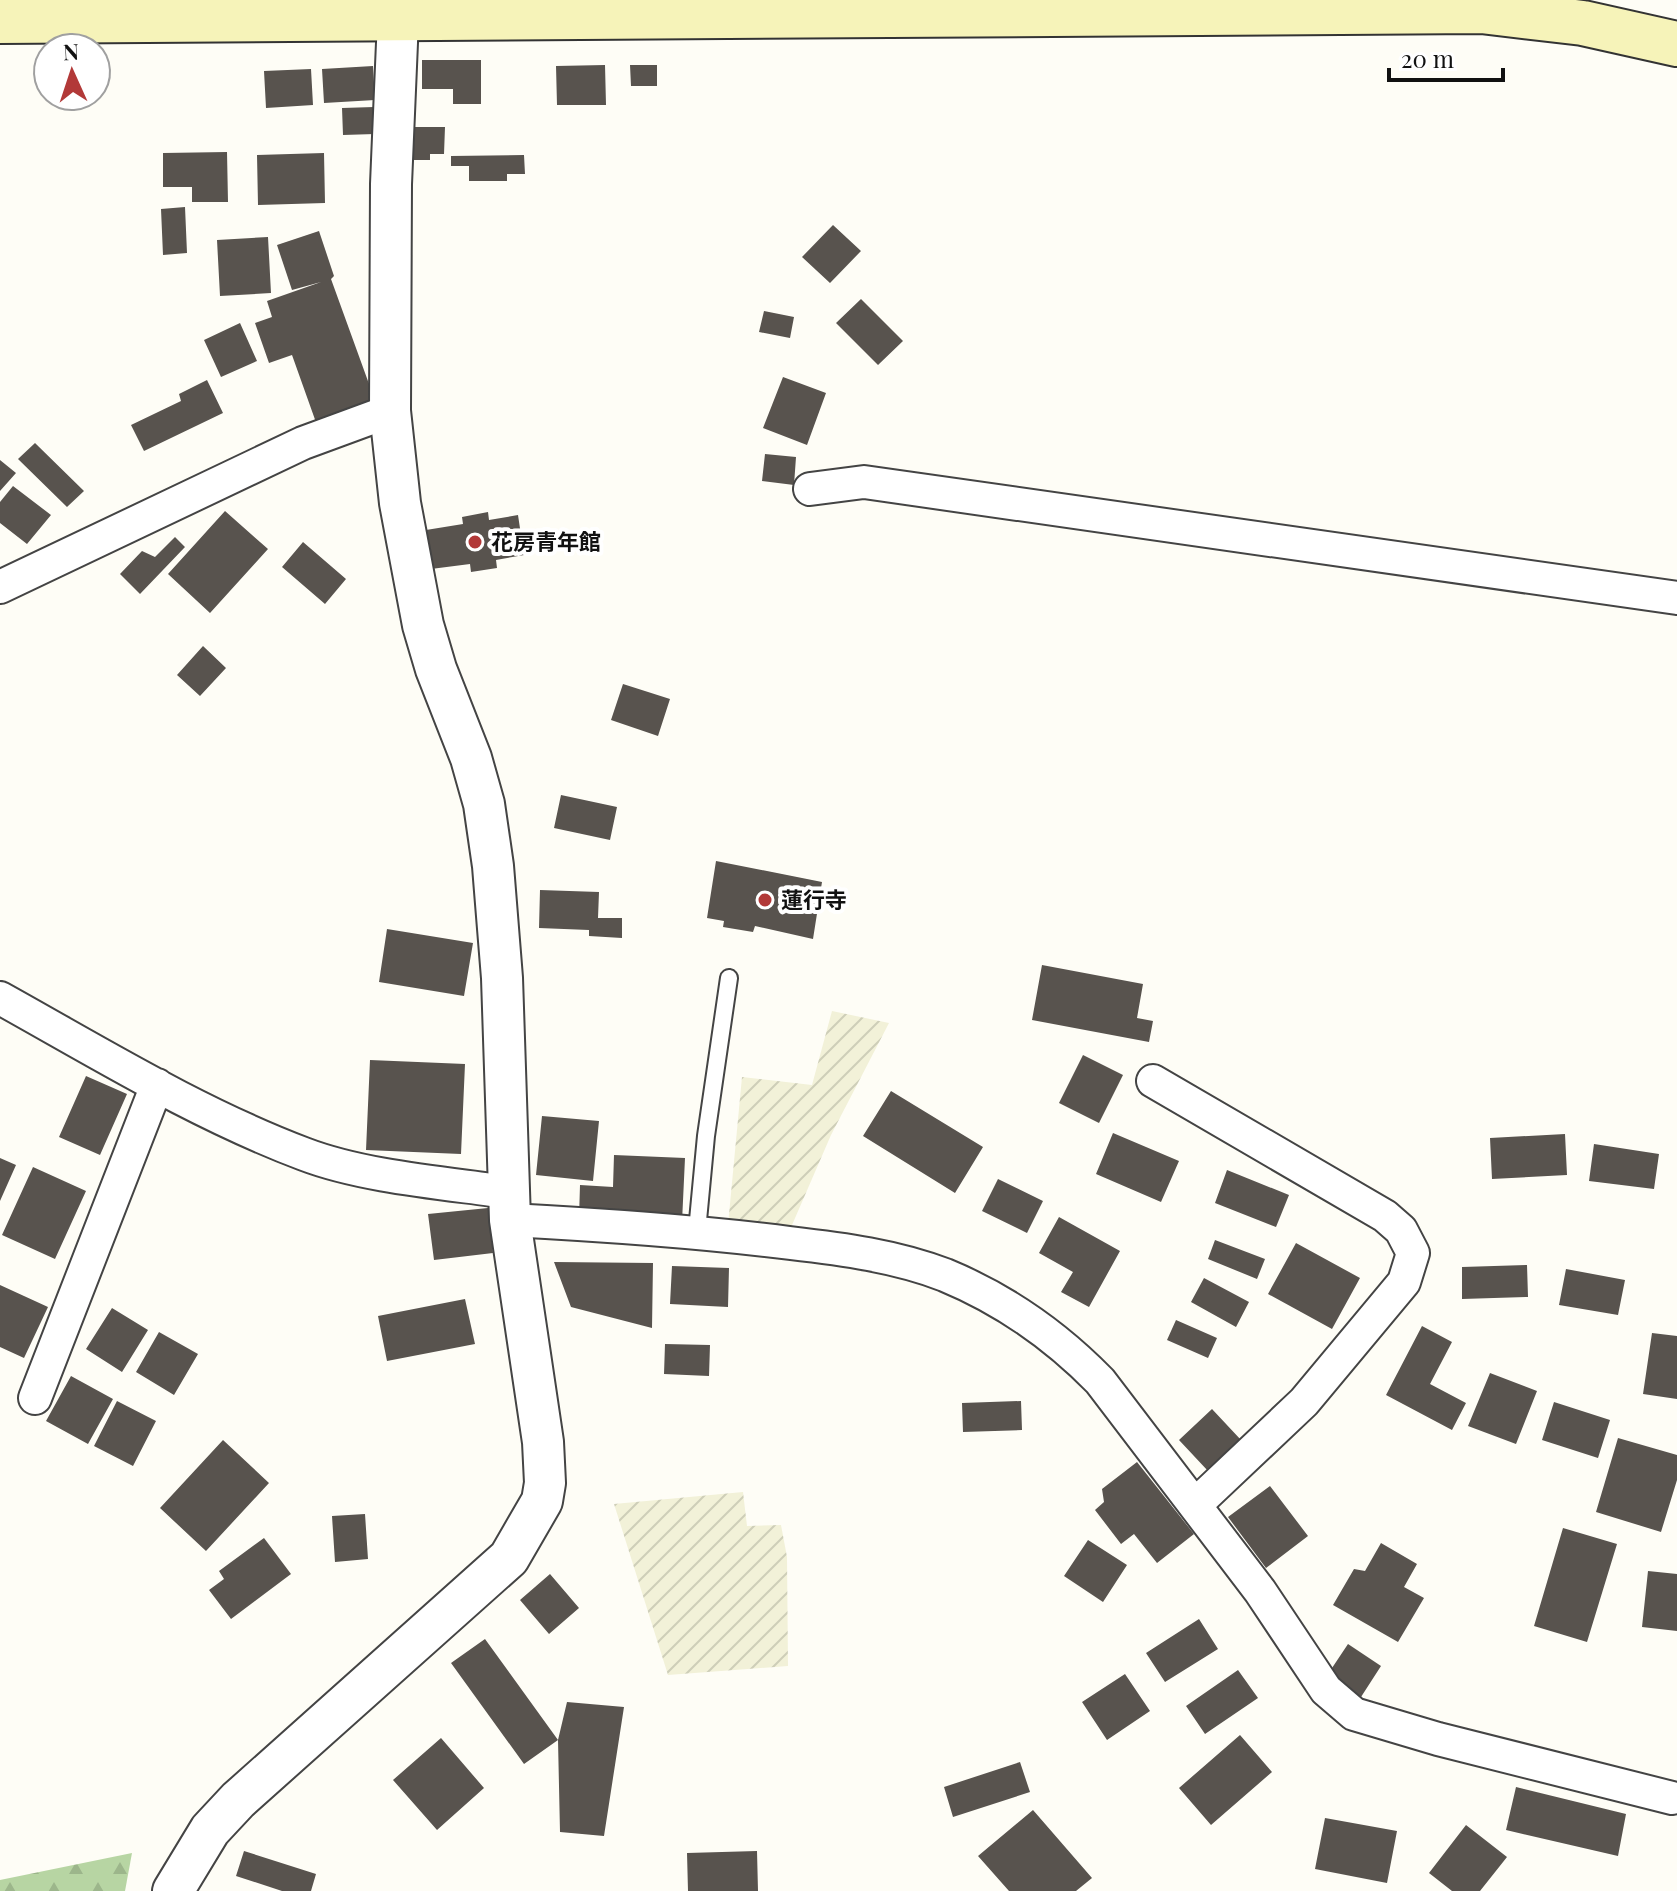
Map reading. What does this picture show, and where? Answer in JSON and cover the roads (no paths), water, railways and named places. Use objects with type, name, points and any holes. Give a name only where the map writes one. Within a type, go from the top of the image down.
[{"type":"main road","points":[[0,21],[400,9],[1200,6],[1481,11],[1583,23],[1677,44]]},
{"type":"street","points":[[173,1891],[210,1830],[238,1800],[509,1558],[542,1501],[545,1483],[543,1442],[509,1206],[502,978],[484,804],[423,625],[400,503],[390,411],[391,184],[400,9]]},
{"type":"street","points":[[0,587],[303,443],[390,411]]},
{"type":"street","points":[[810,489],[864,482],[1677,598]]},
{"type":"street","points":[[0,998],[157,1085],[306,1155],[405,1177],[509,1206],[850,1250],[915,1265],[995,1300],[1075,1355],[1100,1381],[1260,1591],[1326,1690],[1354,1714],[1438,1739],[1672,1798]]},
{"type":"street","points":[[1153,1081],[1385,1216],[1401,1230],[1413,1253],[1404,1282],[1304,1402],[1195,1505]]},
{"type":"street","points":[[35,1398],[157,1085]]},
{"type":"lane","points":[[697,1231],[706,1136],[729,978]]},
{"type":"place","name":"花房青年館","points":[[475,542]]},
{"type":"place","name":"蓮行寺","points":[[765,900]]}]
